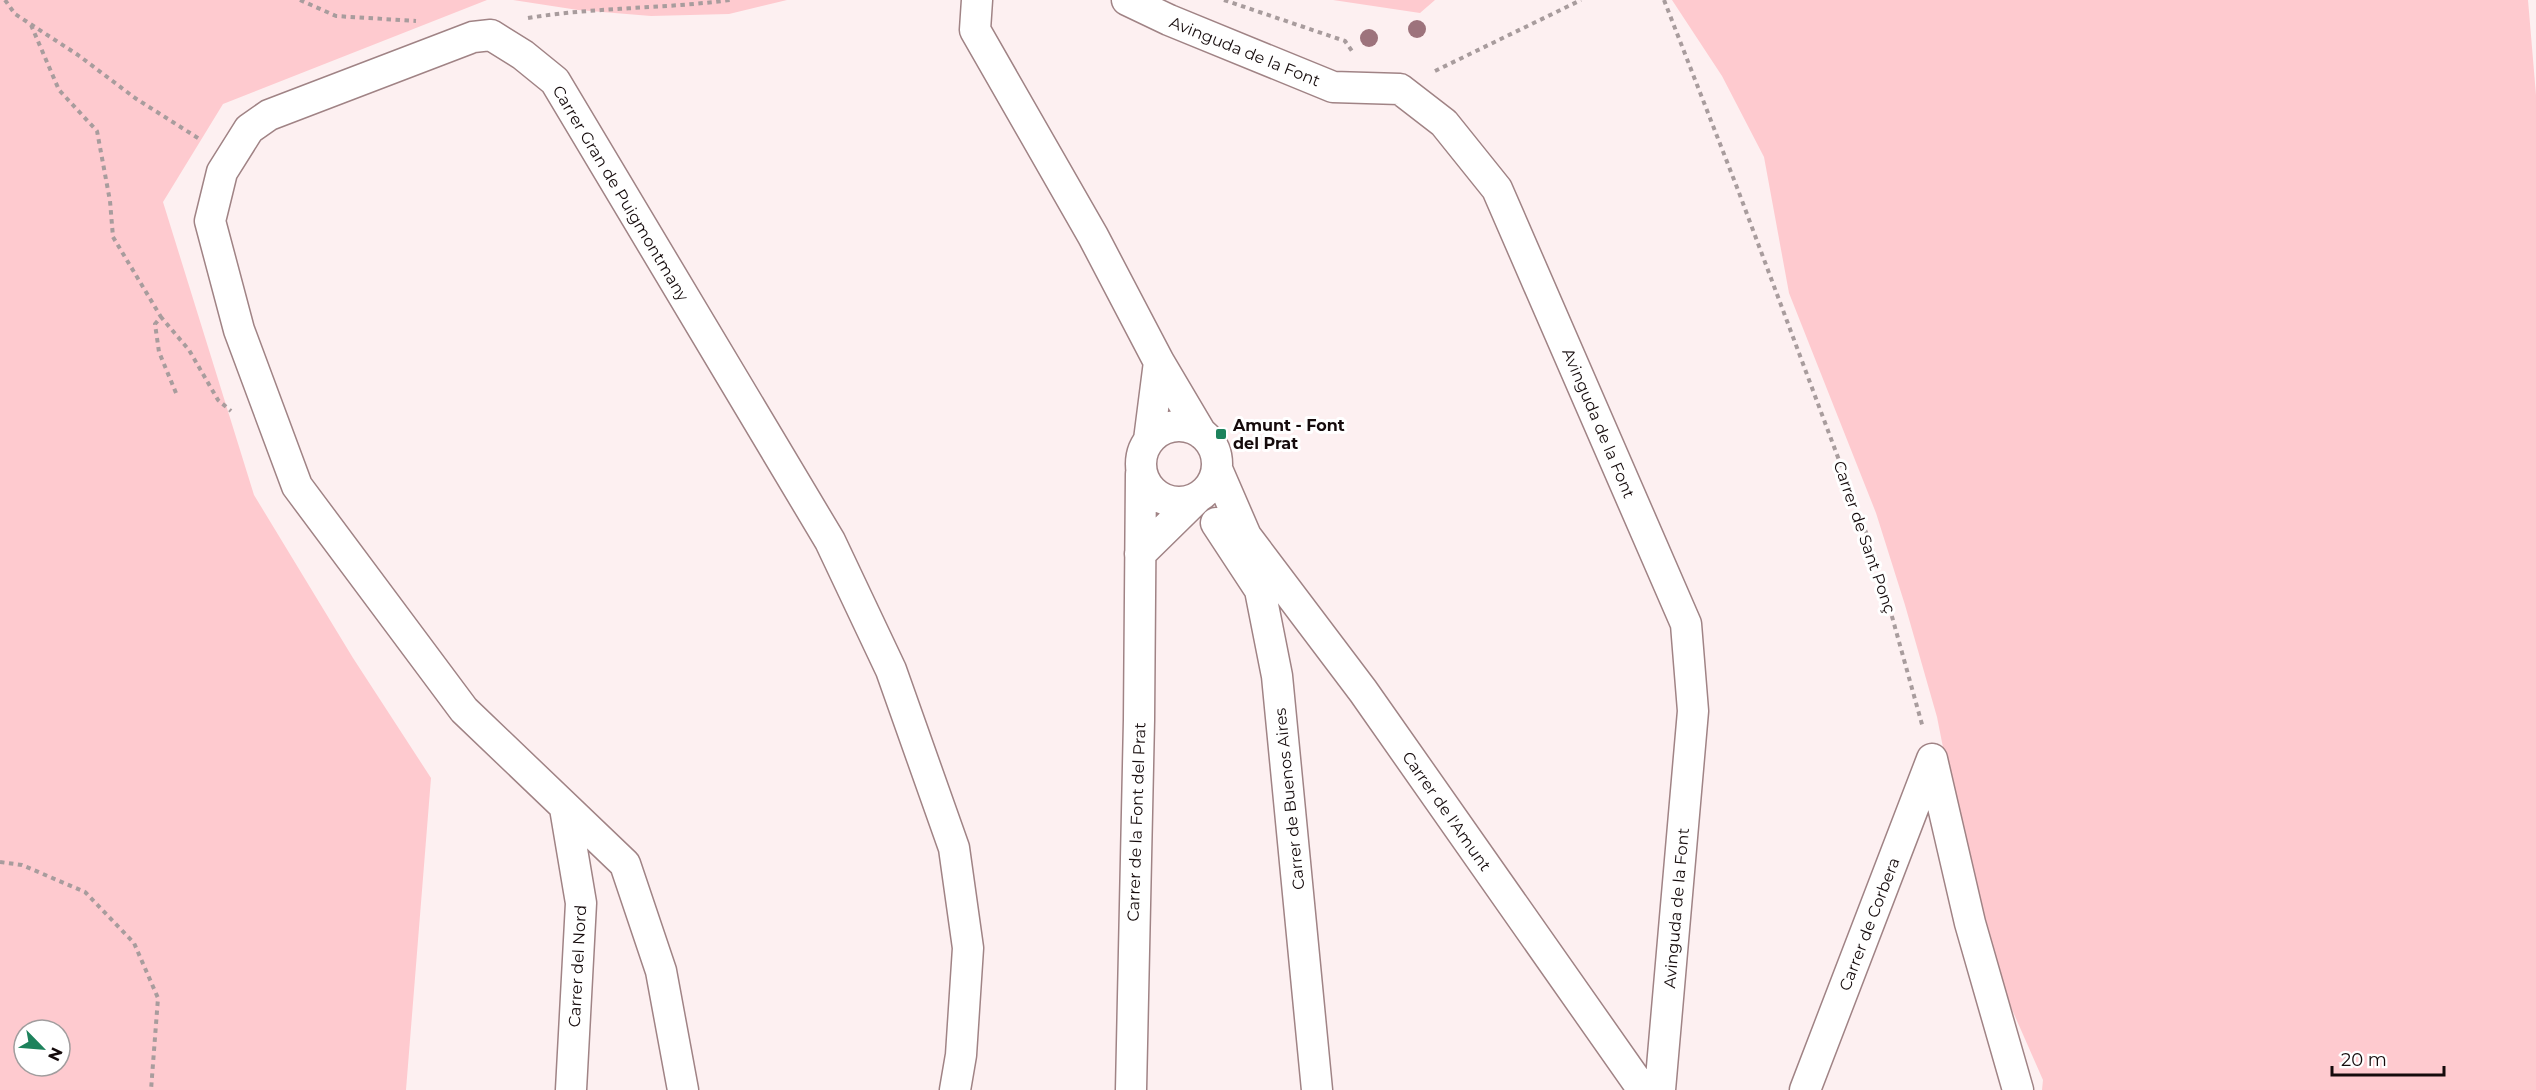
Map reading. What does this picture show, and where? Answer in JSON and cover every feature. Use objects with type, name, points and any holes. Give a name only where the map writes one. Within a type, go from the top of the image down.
[{"type":"street","points":[[977,0],[975,30],[1094,236],[1159,362],[1201,433],[1214,449],[1217,469],[1206,492],[1184,503],[1140,554]]},
{"type":"street","name":"Avinguda de la Font","points":[[1127,0],[1169,20],[1333,87],[1389,89],[1444,123],[1497,189],[1686,624],[1693,711],[1660,1090]]},
{"type":"street","points":[[491,36],[473,37],[269,115],[249,129],[230,157],[222,172],[210,221],[239,330],[297,486],[464,710],[625,864],[661,971],[683,1090]]},
{"type":"street","name":"Carrer Gran de Puigmontmany","points":[[491,36],[524,55],[555,81],[830,542],[891,670],[954,848],[968,948],[961,1055],[955,1090]]},
{"type":"street","points":[[1149,440],[1159,362]]},
{"type":"street","points":[[1184,503],[1152,492],[1141,474],[1140,462],[1143,450],[1157,432],[1179,425],[1201,433]]},
{"type":"street","name":"Carrer de l'Amunt","points":[[1217,469],[1246,536],[1364,691],[1643,1090]]},
{"type":"street","name":"Carrer de la Font del Prat","points":[[1131,1090],[1139,720],[1141,474]]},
{"type":"street","name":"Carrer de l'Amunt","points":[[1184,503],[1216,523],[1246,536]]},
{"type":"street","name":"Carrer de Buenos Aires","points":[[1216,523],[1260,590],[1276,676],[1317,1090]]},
{"type":"street","points":[[1932,759],[1970,923],[2018,1090]]},
{"type":"street","name":"Carrer de Corbera","points":[[1805,1090],[1932,759]]},
{"type":"street","name":"Carrer del Nord","points":[[566,808],[582,903],[571,1090]]},
{"type":"path","points":[[5,0],[15,14],[78,55],[135,98],[230,157]]},
{"type":"path","points":[[300,0],[336,16],[425,21]]},
{"type":"path","points":[[491,36],[513,20],[552,14],[677,7],[730,0]]},
{"type":"path","points":[[1224,0],[1345,41],[1389,89],[1581,0]]},
{"type":"path","name":"Carrer de Sant Ponç","points":[[1664,0],[1738,190],[1876,559],[1932,759]]},
{"type":"path","points":[[31,25],[59,90],[97,131],[110,201],[113,237],[161,318],[189,350],[218,400],[235,414]]},
{"type":"path","points":[[161,318],[154,324],[159,352],[176,393]]},
{"type":"path","points":[[0,861],[22,865],[85,892],[134,943],[158,998],[151,1090]]},
{"type":"shaded area","points":[[0,0],[487,0],[223,104],[163,202],[254,495],[353,658],[431,778],[406,1090],[0,1090]]},
{"type":"shaded area","points":[[513,0],[787,0],[729,14],[651,16],[578,10]]},
{"type":"shaded area","points":[[1333,0],[1435,0],[1420,13]]},
{"type":"shaded area","points":[[1672,0],[2528,0],[2536,95],[2536,1090],[2042,1090],[2043,1080],[1981,939],[1937,717],[1876,513],[1789,293],[1764,157],[1722,76]]},
{"type":"place","name":"Amunt - Font del Prat","points":[[1221,434]]}]
